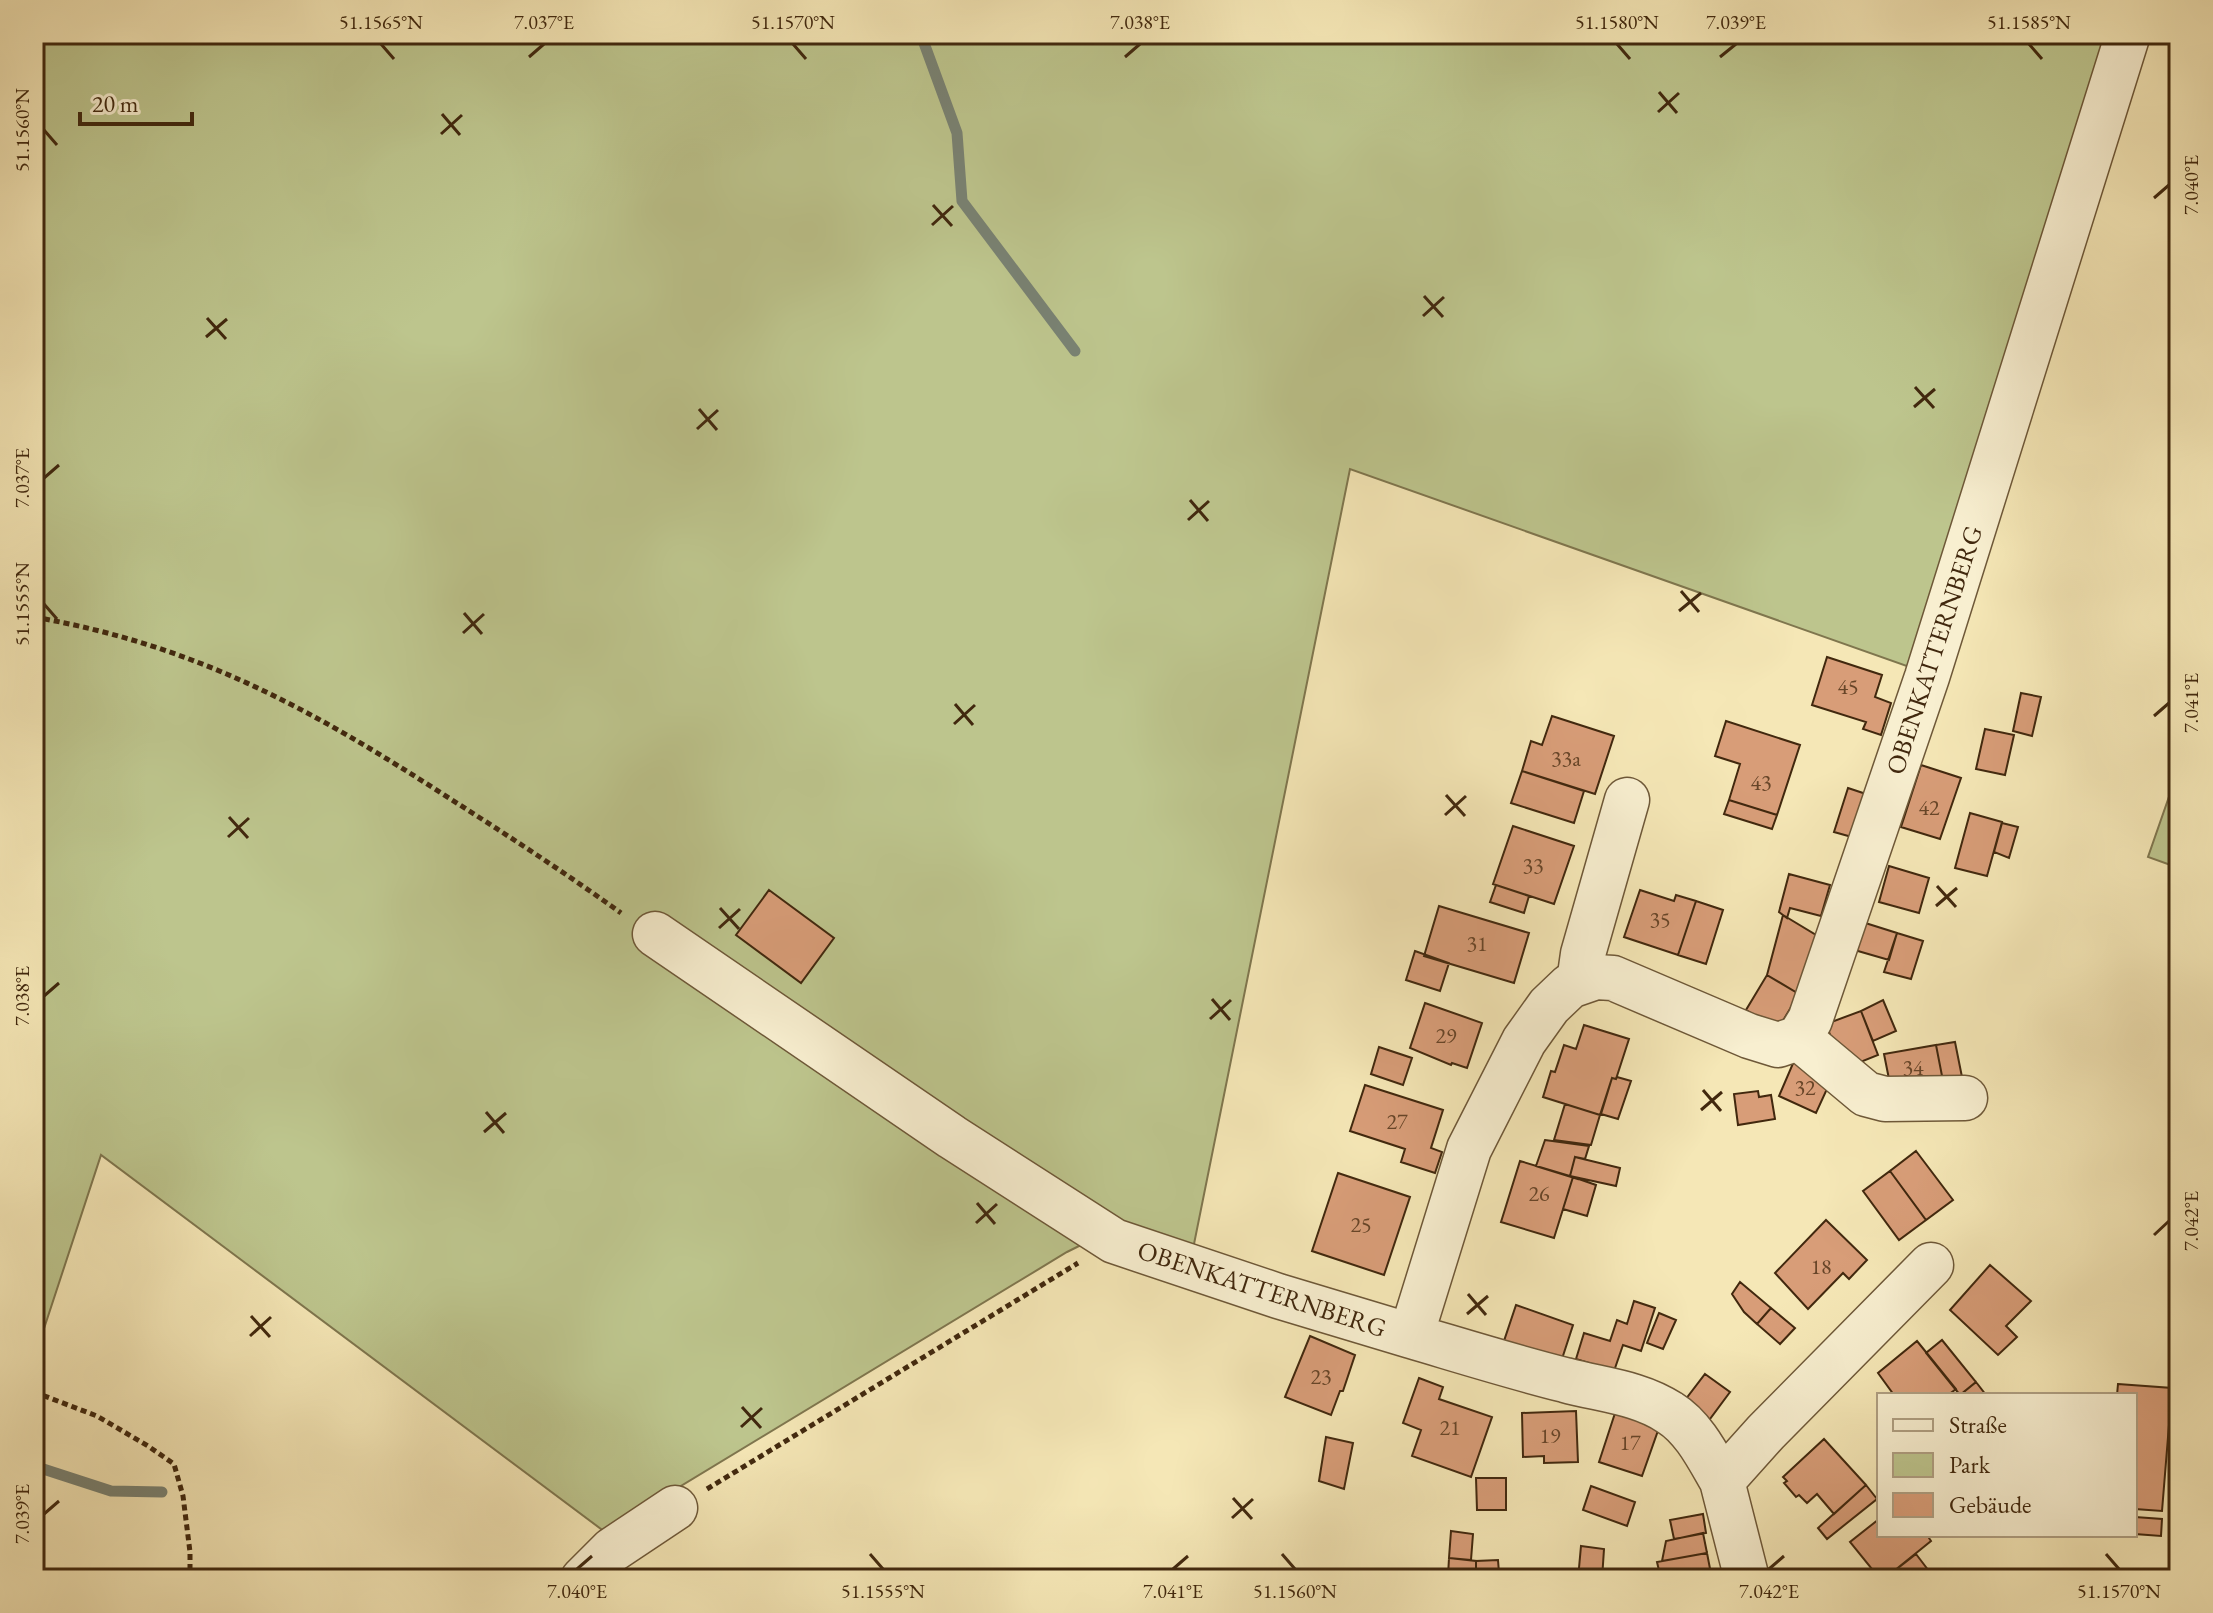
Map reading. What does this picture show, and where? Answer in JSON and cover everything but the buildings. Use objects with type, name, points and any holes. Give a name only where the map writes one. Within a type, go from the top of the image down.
[{"type":"street","name":"OBENKATTERNBERG","points":[[1799,1038],[1810,1020],[1830,966],[1927,677],[2128,34]]},
{"type":"street","points":[[1627,800],[1583,954],[1579,982],[1596,977],[1613,978],[1749,1036],[1778,1045],[1799,1038],[1866,1094],[1885,1099],[1965,1098]]},
{"type":"street","name":"OBENKATTERNBERG","points":[[655,934],[952,1137],[1114,1241],[1278,1296],[1411,1336],[1544,1375],[1642,1398],[1673,1415],[1700,1445],[1722,1481],[1747,1579]]},
{"type":"street","name":"OBENKATTERNBERG","points":[[1411,1336],[1454,1194],[1480,1124],[1535,1023],[1562,993],[1579,982]]},
{"type":"street","points":[[1722,1481],[1766,1432],[1931,1265]]},
{"type":"street","points":[[583,1579],[612,1550],[675,1508]]},
{"type":"path","points":[[34,617],[153,645],[203,662],[290,702],[356,738],[655,934]]},
{"type":"path","points":[[675,1508],[1114,1241]]},
{"type":"path","points":[[34,1392],[97,1416],[174,1464],[183,1496],[190,1579]]},
{"type":"green space","points":[[34,34],[2113,34],[1918,670],[1350,469],[1192,1254],[1113,1229],[1067,1252],[605,1532],[101,1155],[34,1359]]},
{"type":"green space","points":[[2179,768],[2179,868],[2148,857]]},
{"type":"waterway","points":[[924,34],[924,43],[957,133],[962,201],[1075,351]]},
{"type":"waterway","points":[[34,1466],[111,1491],[162,1492]]}]
